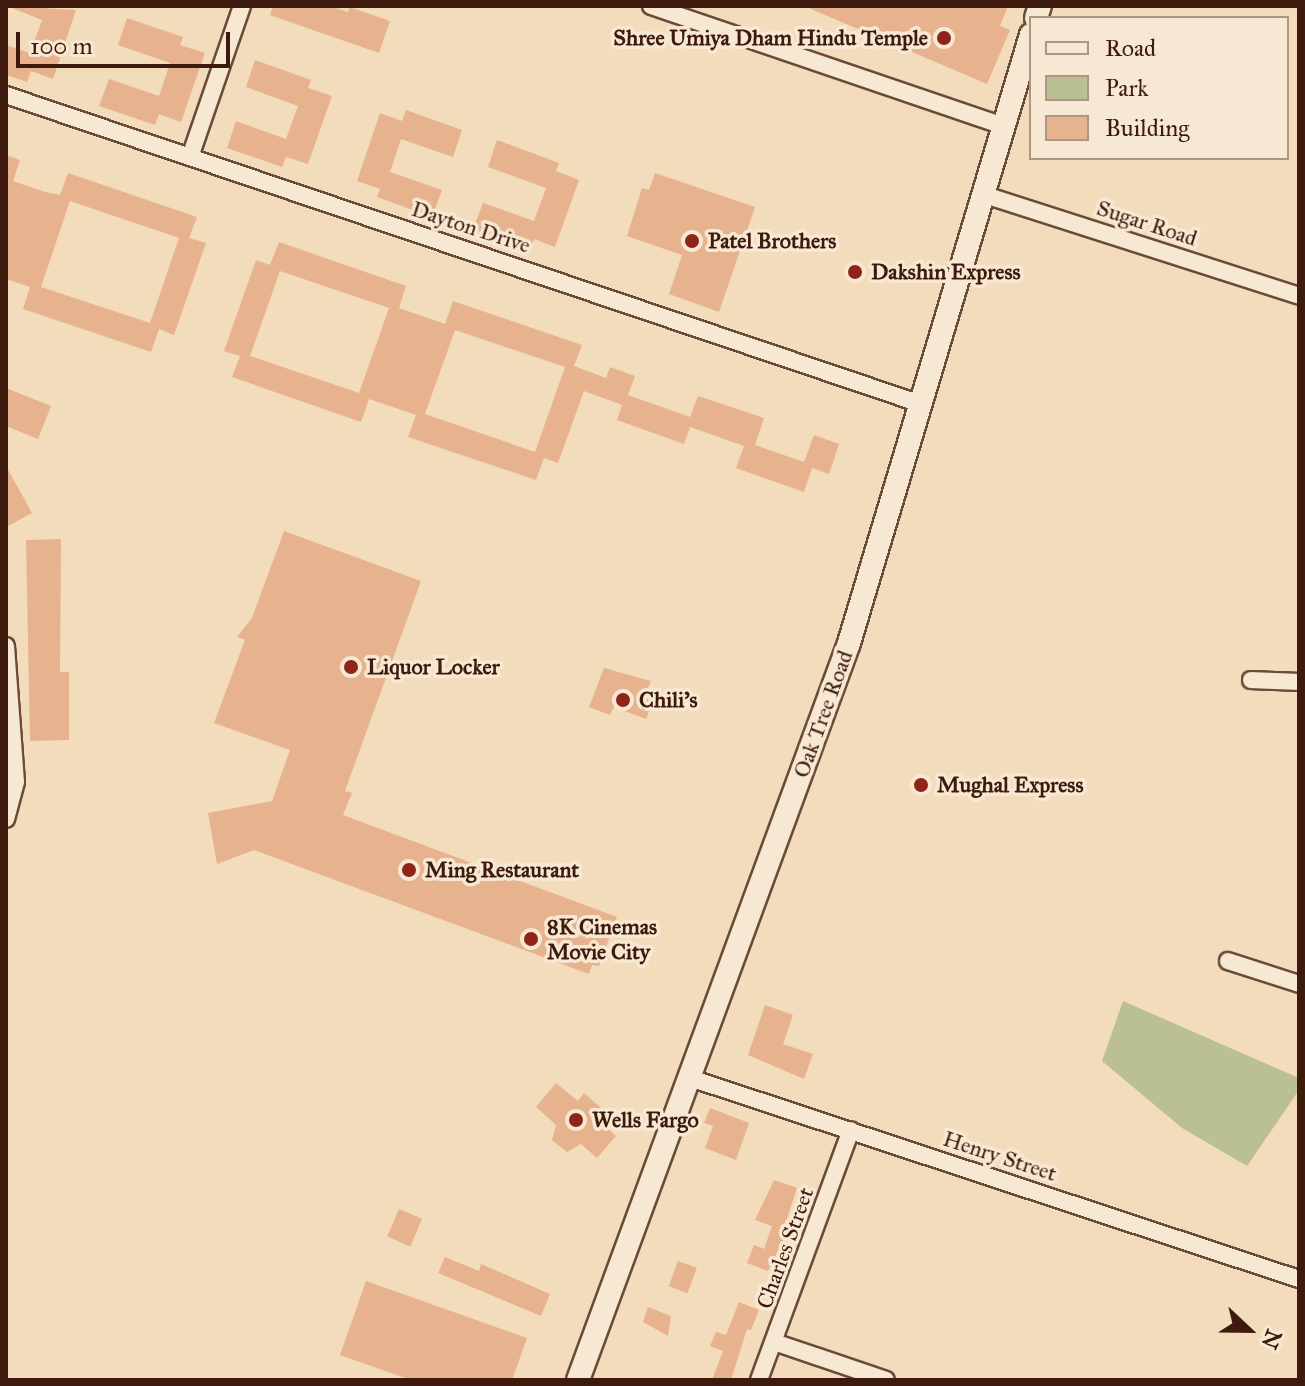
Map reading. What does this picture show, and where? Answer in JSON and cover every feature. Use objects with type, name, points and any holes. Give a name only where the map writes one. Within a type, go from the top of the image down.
[{"type":"main road","name":"Oak Tree Road","points":[[578,1380],[849,643],[1029,42]]},
{"type":"street","points":[[190,157],[242,6]]},
{"type":"street","points":[[651,6],[1003,126]]},
{"type":"street","name":"Dayton Drive","points":[[6,95],[921,404]]},
{"type":"street","name":"Sugar Road","points":[[982,194],[1299,296]]},
{"type":"street","points":[[6,646],[16,782],[6,819]]},
{"type":"street","points":[[1251,680],[1299,682]]},
{"type":"street","points":[[1228,961],[1299,984]]},
{"type":"street","name":"Henry Street","points":[[687,1077],[1299,1279]]},
{"type":"street","name":"Charles Street","points":[[759,1380],[851,1130]]},
{"type":"street","points":[[774,1342],[886,1380]]},
{"type":"green space","points":[[1123,1001],[1299,1078],[1299,1090],[1247,1166],[1182,1128],[1102,1061]]},
{"type":"building","points":[[7,6],[76,10],[53,79],[31,71],[27,82],[6,75],[6,45],[30,53],[42,20]]},
{"type":"building","points":[[273,6],[330,6],[348,12],[350,7],[390,21],[379,53],[270,15]]},
{"type":"building","name":"Shree Umiya Dham Hindu Temple","points":[[804,6],[1008,6],[1000,26],[1010,30],[987,84]]},
{"type":"building","points":[[127,18],[183,37],[180,45],[205,53],[181,122],[159,114],[155,125],[99,106],[109,79],[159,96],[170,63],[118,45]]},
{"type":"building","points":[[255,60],[311,80],[308,88],[332,96],[308,164],[286,157],[282,167],[227,148],[236,121],[286,139],[298,106],[246,87]]},
{"type":"building","points":[[406,110],[462,130],[453,157],[401,139],[390,172],[442,190],[432,217],[377,197],[380,189],[357,181],[380,113],[402,121]]},
{"type":"building","points":[[497,140],[559,163],[556,171],[579,180],[555,247],[534,239],[530,250],[473,229],[483,203],[534,221],[546,188],[488,167]]},
{"type":"building","points":[[6,155],[20,160],[13,181],[60,195],[68,173],[197,217],[189,238],[206,243],[174,335],[159,329],[151,352],[23,309],[30,287],[6,279]],"holes":[[[70,201],[179,238],[150,323],[41,287]]]},
{"type":"building","name":"Patel Brothers","points":[[655,173],[755,207],[719,312],[669,294],[682,255],[627,236],[642,188],[649,190]]},
{"type":"building","points":[[279,242],[406,286],[399,308],[445,324],[453,301],[582,345],[574,366],[606,378],[610,367],[635,376],[628,395],[690,417],[698,396],[764,418],[755,445],[804,462],[814,435],[839,444],[829,474],[812,468],[804,492],[736,468],[744,446],[690,427],[684,444],[617,420],[622,405],[584,391],[558,463],[544,458],[536,480],[408,437],[416,415],[384,404],[369,399],[361,422],[232,377],[240,356],[224,351],[256,260],[270,265]],"holes":[[[280,271],[389,308],[359,393],[250,356]],[[455,330],[565,367],[535,452],[425,414]]]},
{"type":"building","points":[[6,388],[51,406],[38,439],[6,426]]},
{"type":"building","points":[[6,466],[32,513],[6,527]]},
{"type":"building","points":[[284,531],[421,581],[345,791],[352,793],[343,815],[617,917],[599,966],[592,965],[589,974],[254,850],[217,864],[208,813],[272,801],[290,750],[214,723],[245,640],[237,637],[252,618]]},
{"type":"building","points":[[61,539],[60,672],[69,672],[69,740],[30,741],[26,540]]},
{"type":"building","name":"Chili's","points":[[604,668],[651,681],[646,693],[656,694],[646,719],[614,707],[610,715],[589,707]]},
{"type":"building","points":[[765,1005],[793,1015],[783,1044],[813,1054],[804,1079],[748,1055]]},
{"type":"building","name":"Wells Fargo","points":[[556,1083],[578,1101],[584,1093],[607,1113],[600,1122],[616,1136],[597,1158],[581,1144],[567,1152],[552,1140],[556,1125],[536,1107]]},
{"type":"building","points":[[710,1108],[749,1123],[736,1160],[705,1148],[713,1126],[704,1123]]},
{"type":"building","points":[[774,1180],[797,1188],[781,1237],[784,1239],[768,1271],[747,1263],[754,1245],[764,1249],[772,1226],[755,1220]]},
{"type":"building","points":[[399,1209],[422,1219],[410,1246],[387,1237]]},
{"type":"building","points":[[445,1257],[479,1271],[481,1264],[550,1294],[541,1316],[438,1273]]},
{"type":"building","points":[[678,1261],[697,1268],[688,1293],[669,1286]]},
{"type":"building","points":[[366,1281],[527,1338],[512,1380],[411,1380],[340,1355]]},
{"type":"building","points":[[739,1302],[759,1310],[751,1330],[747,1329],[731,1380],[712,1380],[723,1351],[710,1346],[716,1332],[726,1335]]},
{"type":"building","points":[[648,1307],[671,1316],[668,1336],[643,1322]]},
{"type":"place","name":"Shree Umiya Dham Hindu Temple","points":[[944,38]]},
{"type":"place","name":"Patel Brothers","points":[[692,241]]},
{"type":"place","name":"Dakshin Express","points":[[855,272]]},
{"type":"place","name":"Liquor Locker","points":[[351,667]]},
{"type":"place","name":"Chili's","points":[[623,700]]},
{"type":"place","name":"Mughal Express","points":[[921,785]]},
{"type":"place","name":"Ming Restaurant","points":[[409,870]]},
{"type":"place","name":"8K Cinemas Movie City","points":[[531,939]]},
{"type":"place","name":"Wells Fargo","points":[[576,1120]]}]
